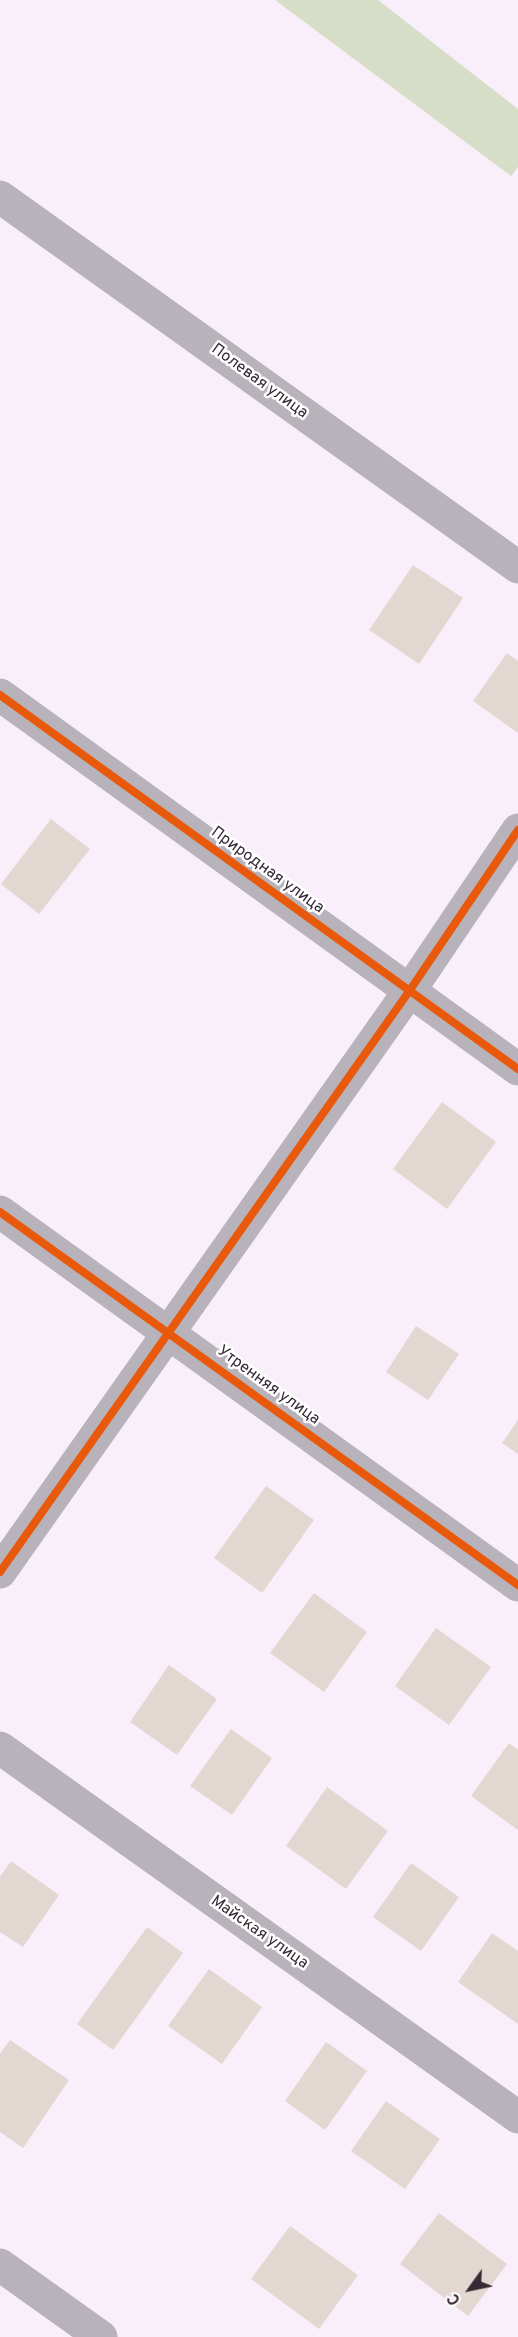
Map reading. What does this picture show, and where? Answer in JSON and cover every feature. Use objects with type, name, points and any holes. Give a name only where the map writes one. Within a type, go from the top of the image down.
[{"type":"street","name":"Полевая улица","points":[[0,197],[518,567]]},
{"type":"street","name":"Природная улица","points":[[0,695],[518,1069]]},
{"type":"street","points":[[0,1572],[168,1330],[410,990],[518,830]]},
{"type":"street","name":"Утренняя улица","points":[[0,1212],[168,1330],[518,1585]]},
{"type":"street","name":"Майская улица","points":[[0,1748],[518,2117]]},
{"type":"street","points":[[0,2265],[101,2337]]},
{"type":"green space","points":[[275,0],[378,0],[518,109],[518,167],[511,176]]},
{"type":"building","points":[[413,565],[463,598],[419,664],[369,630]]},
{"type":"building","points":[[507,653],[518,661],[518,733],[473,701]]},
{"type":"building","points":[[51,819],[90,849],[39,914],[1,884]]},
{"type":"building","points":[[442,1102],[496,1142],[447,1209],[393,1169]]},
{"type":"building","points":[[416,1326],[459,1354],[428,1400],[386,1372]]},
{"type":"building","points":[[518,1420],[518,1454],[502,1443]]},
{"type":"building","points":[[266,1486],[314,1520],[262,1593],[214,1558]]},
{"type":"building","points":[[314,1593],[367,1632],[324,1692],[270,1653]]},
{"type":"building","points":[[436,1628],[491,1667],[449,1725],[395,1686]]},
{"type":"building","points":[[169,1665],[217,1699],[177,1755],[130,1722]]},
{"type":"building","points":[[231,1729],[272,1758],[232,1815],[190,1786]]},
{"type":"building","points":[[509,1743],[518,1750],[518,1830],[471,1796]]},
{"type":"building","points":[[327,1787],[388,1831],[346,1889],[286,1846]]},
{"type":"building","points":[[11,1861],[59,1895],[23,1947],[0,1932],[0,1877]]},
{"type":"building","points":[[411,1863],[459,1897],[421,1951],[373,1917]]},
{"type":"building","points":[[147,1927],[183,1953],[113,2050],[77,2024]]},
{"type":"building","points":[[492,1933],[518,1951],[518,2024],[458,1982]]},
{"type":"building","points":[[209,1969],[262,2007],[222,2064],[168,2026]]},
{"type":"building","points":[[10,2040],[69,2080],[23,2148],[0,2132],[0,2054]]},
{"type":"building","points":[[326,2042],[367,2071],[325,2130],[285,2101]]},
{"type":"building","points":[[386,2101],[440,2139],[405,2189],[351,2151]]},
{"type":"building","points":[[439,2213],[507,2264],[468,2316],[400,2264]]},
{"type":"building","points":[[290,2226],[358,2275],[319,2329],[251,2279]]},
{"type":"cycle path","points":[[0,695],[518,1069]]},
{"type":"cycle path","points":[[0,1572],[410,990],[518,830]]},
{"type":"cycle path","points":[[0,1212],[518,1585]]}]
